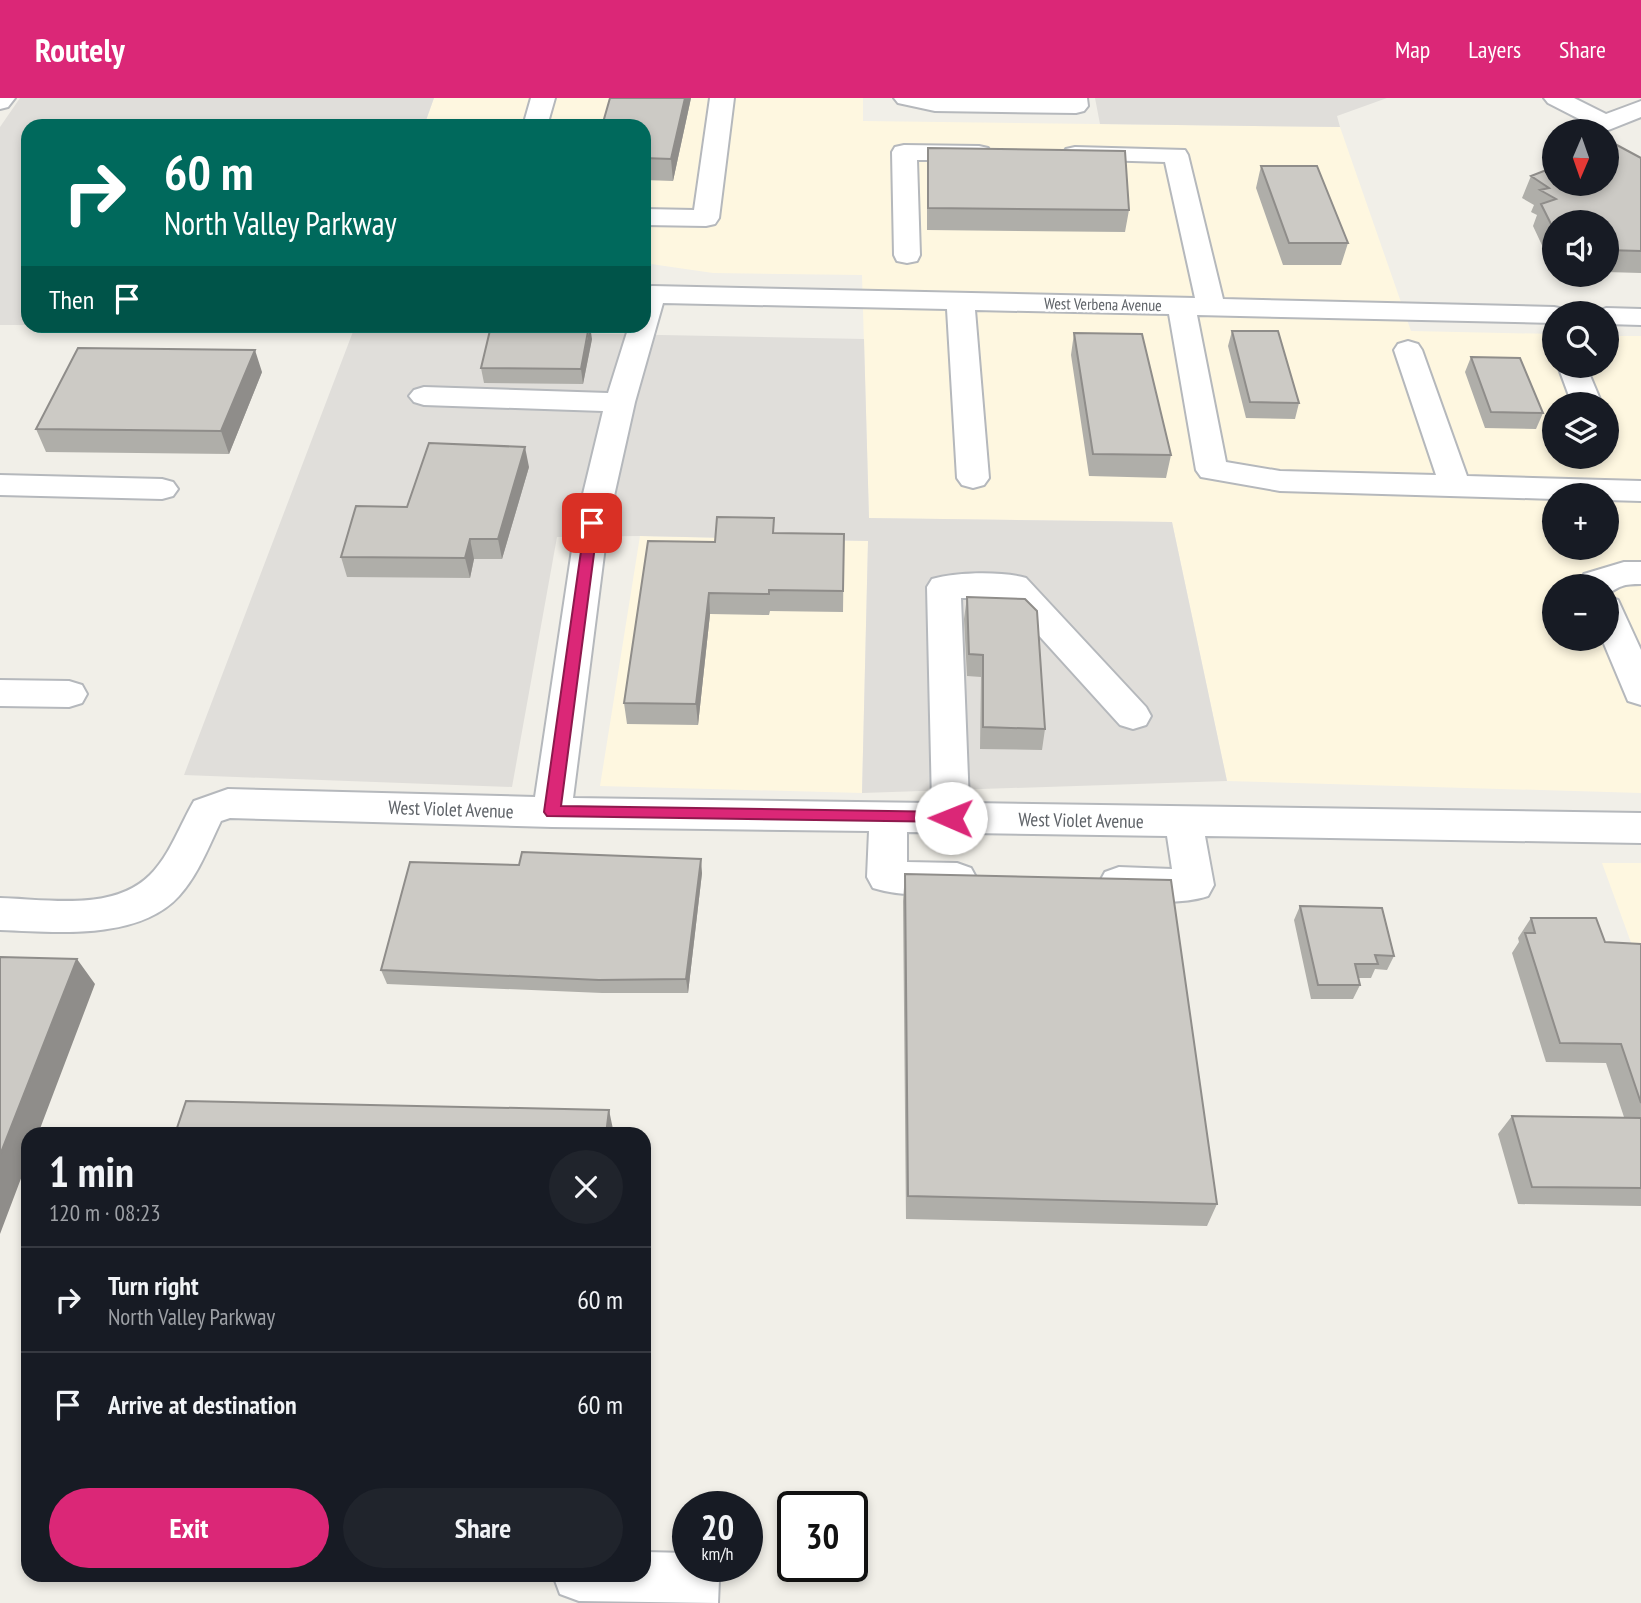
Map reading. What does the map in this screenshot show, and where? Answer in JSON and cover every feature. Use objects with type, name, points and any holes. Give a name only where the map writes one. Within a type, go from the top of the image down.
[{"type":"street","points":[[537,119],[543,98]]},
{"type":"street","points":[[651,218],[706,218],[722,98]]},
{"type":"street","points":[[906,98],[935,104],[1076,106],[1075,98]]},
{"type":"street","points":[[1556,98],[1600,125],[1641,108]]},
{"type":"street","points":[[907,254],[904,152],[999,153]]},
{"type":"street","points":[[1054,154],[1176,155],[1196,307],[1212,470],[1280,481],[1641,491]]},
{"type":"street","name":"West Verbena Avenue","points":[[651,298],[652,295],[960,301],[1542,317]]},
{"type":"street","points":[[960,301],[973,478]]},
{"type":"street","points":[[1619,316],[1641,317]]},
{"type":"street","points":[[552,812],[592,523],[620,402],[640,333]]},
{"type":"street","points":[[1408,350],[1455,486]]},
{"type":"street","points":[[424,396],[620,402]]},
{"type":"street","points":[[0,485],[162,489]]},
{"type":"street","points":[[1619,575],[1641,573]]},
{"type":"street","points":[[951,818],[944,587],[1014,586],[1133,716]]},
{"type":"street","points":[[1619,639],[1641,692]]},
{"type":"street","points":[[0,693],[69,694]]},
{"type":"street","name":"West Violet Avenue","points":[[0,914],[94,916],[130,907],[158,892],[182,860],[206,811],[228,803],[552,812],[1641,828]]},
{"type":"street","points":[[888,817],[887,877],[998,880]]},
{"type":"street","points":[[1082,882],[1194,885],[1184,822]]},
{"type":"street","points":[[651,1578],[693,1580],[691,1603]]},
{"type":"shaded area","points":[[20,98],[434,98],[426,119],[21,119],[21,325],[0,325],[0,127]]},
{"type":"shaded area","points":[[434,98],[863,98],[863,121],[1340,127],[1411,331],[1542,334],[1542,378],[1619,378],[1619,336],[1641,336],[1641,793],[1227,781],[1172,522],[869,518],[862,275],[713,273],[651,264],[651,119],[426,119]]},
{"type":"shaded area","points":[[1095,98],[1387,98],[1337,116],[1340,127],[1100,124]]},
{"type":"shaded area","points":[[352,333],[559,333],[864,339],[869,518],[1172,522],[1227,781],[862,793],[868,541],[640,536],[557,537],[512,787],[184,775]]},
{"type":"shaded area","points":[[640,536],[868,541],[862,793],[600,786]]},
{"type":"shaded area","points":[[1602,863],[1641,863],[1641,970]]},
{"type":"building","points":[[610,98],[685,98],[671,159],[651,158],[651,119],[604,119]]},
{"type":"building","points":[[1619,146],[1641,158],[1641,251],[1619,250],[1619,210],[1544,210],[1541,204],[1556,199],[1551,196],[1619,196]]},
{"type":"building","points":[[928,148],[1125,151],[1129,210],[928,208]]},
{"type":"building","points":[[1261,166],[1317,166],[1348,243],[1289,243]]},
{"type":"building","points":[[1542,172],[1542,183],[1531,176]]},
{"type":"building","points":[[1232,331],[1278,331],[1299,403],[1250,402]]},
{"type":"building","points":[[489,333],[588,333],[581,369],[481,368]]},
{"type":"building","points":[[1074,333],[1142,334],[1171,455],[1093,454]]},
{"type":"building","points":[[78,348],[255,350],[221,431],[36,429]]},
{"type":"building","points":[[1471,357],[1520,358],[1542,413],[1491,412]]},
{"type":"building","points":[[429,443],[525,447],[498,539],[470,539],[465,558],[341,557],[356,506],[407,507]]},
{"type":"building","points":[[717,517],[774,518],[773,533],[844,534],[843,591],[769,590],[769,594],[709,593],[696,704],[624,703],[648,541],[715,542]]},
{"type":"building","points":[[967,597],[1025,599],[1037,611],[1045,729],[983,727],[983,655],[969,654]]},
{"type":"building","points":[[522,852],[701,859],[686,979],[599,980],[381,970],[410,862],[519,865]]},
{"type":"building","points":[[905,874],[1171,880],[1217,1204],[908,1196]]},
{"type":"building","points":[[1300,906],[1382,908],[1394,956],[1375,955],[1378,964],[1355,964],[1360,985],[1318,985]]},
{"type":"building","points":[[1531,918],[1596,918],[1605,942],[1641,944],[1641,1103],[1621,1044],[1560,1043],[1525,933],[1535,933]]},
{"type":"building","points":[[0,957],[77,959],[0,1155]]},
{"type":"building","points":[[186,1101],[609,1110],[607,1127],[177,1127]]},
{"type":"building","points":[[1512,1116],[1641,1118],[1641,1188],[1532,1187]]},
{"type":"route","points":[[592,523],[552,812],[951,818]]}]
